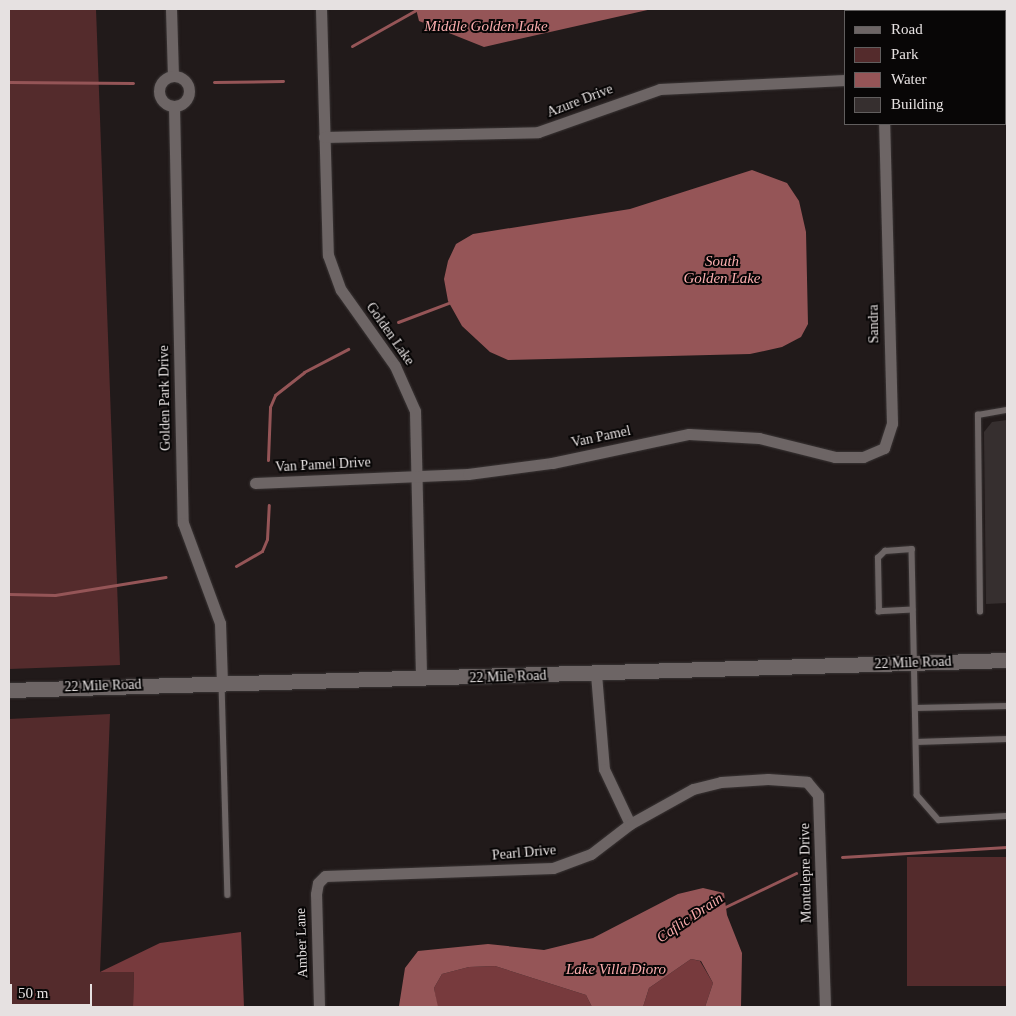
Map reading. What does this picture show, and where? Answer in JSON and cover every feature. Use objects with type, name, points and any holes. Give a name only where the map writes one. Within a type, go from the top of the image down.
[{"type":"street","points":[[171,9],[173,75]]},
{"type":"street","name":"Golden Lake","points":[[321,9],[326,225],[333,272],[408,387],[419,435],[421,679]]},
{"type":"street","points":[[173,75],[189,86],[186,101],[174,106],[160,100],[158,89],[165,78],[173,75]]},
{"type":"street","name":"Azure Drive","points":[[324,137],[538,132],[660,89],[844,80]]},
{"type":"street","name":"Golden Park Drive","points":[[174,106],[183,523],[220,623],[222,682]]},
{"type":"street","name":"Sandra","points":[[813,452],[835,457],[863,457],[884,448],[891,433],[884,125]]},
{"type":"street","name":"Van Pamel","points":[[393,477],[552,463],[689,434],[759,438],[813,452]]},
{"type":"street","name":"Van Pamel Drive","points":[[255,483],[393,477]]},
{"type":"street","name":"22 Mile Road","points":[[9,690],[222,682],[596,674],[1007,660]]},
{"type":"street","points":[[596,674],[604,768],[630,824]]},
{"type":"street","name":"Pearl Drive","points":[[320,879],[340,873],[553,868],[590,854],[630,824],[693,789],[721,782],[768,779]]},
{"type":"street","name":"Montelepre Drive","points":[[768,779],[808,782],[818,795],[825,1007]]},
{"type":"street","name":"Amber Lane","points":[[319,1007],[316,894],[320,879]]},
{"type":"lane","points":[[980,612],[978,415],[1007,410]]},
{"type":"lane","points":[[913,610],[879,612],[878,558],[885,551],[912,549],[917,796],[939,820],[1007,816]]},
{"type":"lane","points":[[222,682],[228,895]]},
{"type":"lane","points":[[915,708],[1007,706]]},
{"type":"lane","points":[[916,742],[1007,739]]},
{"type":"green space","points":[[9,9],[96,9],[120,665],[9,669]]},
{"type":"green space","points":[[110,714],[100,972],[134,972],[133,1007],[9,1007],[9,719]]},
{"type":"green space","points":[[907,857],[1007,857],[1007,986],[907,986]]},
{"type":"shaded area","points":[[241,932],[244,1007],[133,1007],[134,972],[100,972],[160,943]]},
{"type":"shaded area","points":[[691,959],[700,961],[713,983],[705,1007],[643,1007],[649,988]]},
{"type":"shaded area","points":[[495,966],[586,995],[592,1007],[437,1006],[434,988],[442,974],[469,967]]},
{"type":"water","name":"Middle Golden Lake","points":[[416,9],[652,9],[484,47],[419,21]]},
{"type":"water","name":"South Golden Lake","points":[[752,170],[787,183],[799,201],[806,232],[808,324],[801,337],[782,347],[750,354],[508,360],[490,352],[462,326],[448,301],[444,279],[448,261],[456,244],[473,234],[630,209]]},
{"type":"water","name":"Lake Villa Dioro","points":[[703,888],[724,893],[727,915],[742,953],[741,1007],[705,1007],[713,983],[701,961],[691,959],[649,988],[643,1007],[592,1007],[586,995],[495,966],[469,967],[442,974],[434,988],[438,1007],[399,1006],[405,968],[418,951],[488,944],[544,950],[593,938],[678,894]]},
{"type":"building","points":[[1007,420],[1007,603],[986,604],[984,432],[992,422]]},
{"type":"waterway","points":[[352,46],[418,9]]},
{"type":"waterway","points":[[214,82],[283,81]]},
{"type":"waterway","points":[[9,82],[133,83]]},
{"type":"waterway","points":[[398,322],[451,302]]},
{"type":"waterway","points":[[268,460],[270,407],[275,395],[304,372],[348,349]]},
{"type":"waterway","points":[[236,566],[262,551],[267,539],[269,505]]},
{"type":"waterway","points":[[9,594],[55,595],[166,577]]},
{"type":"waterway","name":"Caflic Drain","points":[[842,857],[1007,847]]},
{"type":"waterway","name":"Caflic Drain","points":[[723,908],[796,873]]}]
